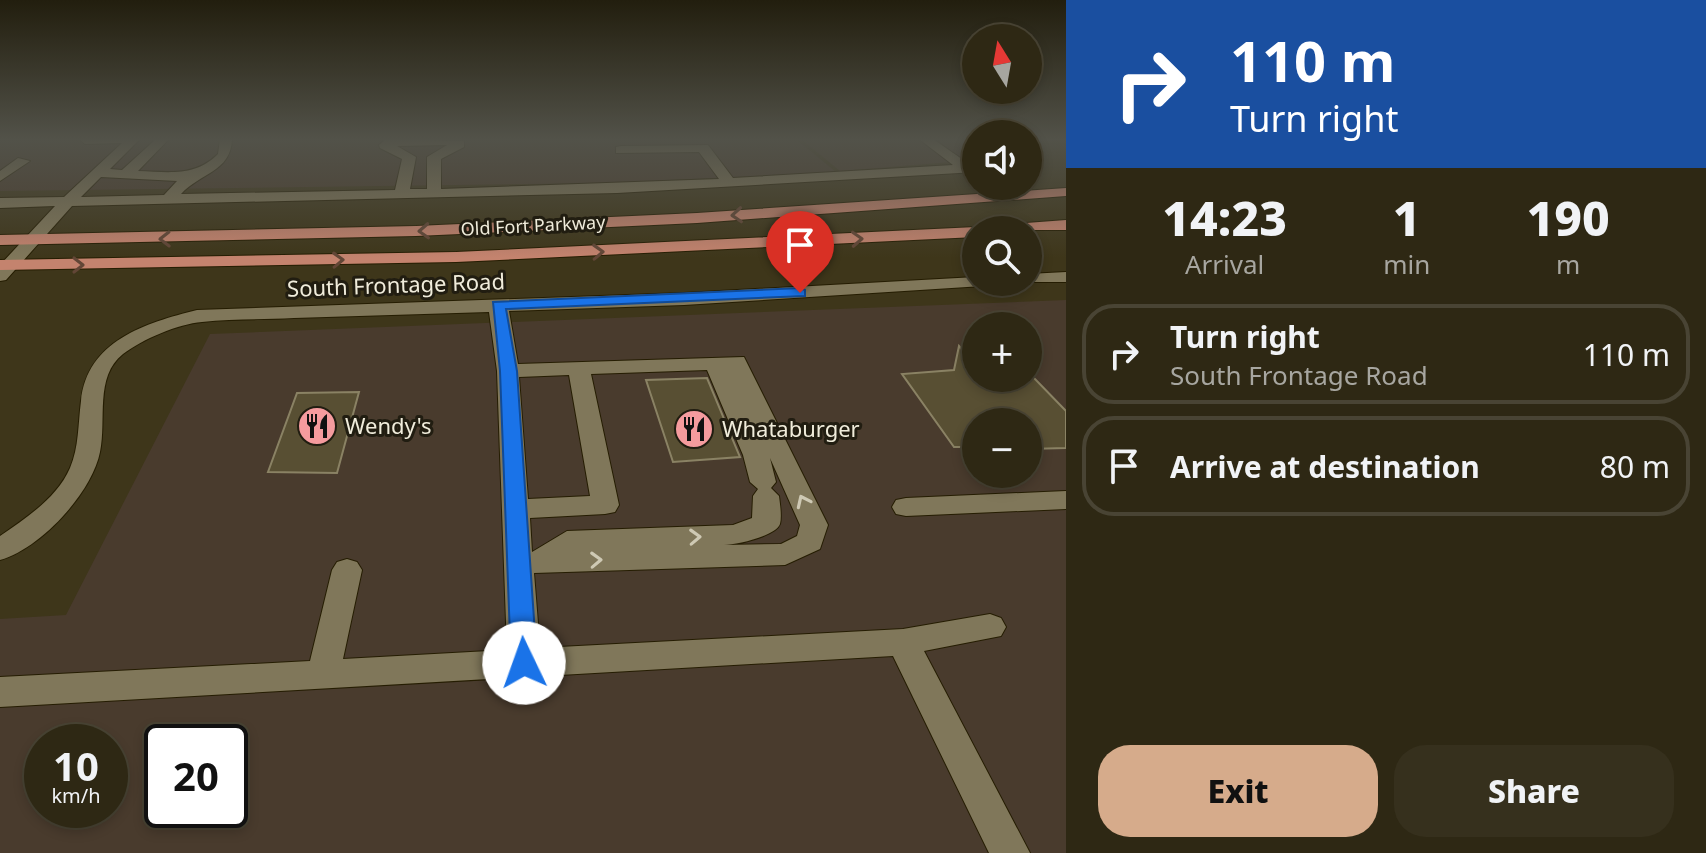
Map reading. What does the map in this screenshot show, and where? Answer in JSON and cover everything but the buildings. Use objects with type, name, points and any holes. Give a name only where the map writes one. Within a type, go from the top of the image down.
[{"type":"main road","name":"Old Fort Parkway","points":[[0,240],[416,231],[713,217],[1066,192]]},
{"type":"main road","points":[[1042,227],[1066,225]]},
{"type":"main road","name":"Old Fort Parkway","points":[[4,269],[456,257],[962,233]]},
{"type":"street","points":[[4,269],[90,179]]},
{"type":"street","points":[[166,201],[187,179]]},
{"type":"street","points":[[401,195],[404,179]]},
{"type":"street","points":[[434,179],[434,194]]},
{"type":"street","points":[[0,203],[434,194],[529,179]]},
{"type":"street","points":[[705,179],[730,184],[814,179]]},
{"type":"street","points":[[726,179],[730,184]]},
{"type":"street","points":[[1042,278],[1066,277]]},
{"type":"street","name":"South Frontage Road","points":[[0,550],[64,500],[88,454],[93,383],[109,355],[147,333],[197,316],[684,299],[962,283]]},
{"type":"street","points":[[498,305],[508,371],[515,509],[529,562],[524,663]]},
{"type":"street","points":[[508,371],[736,362],[814,525],[810,542],[785,554],[529,562]]},
{"type":"street","points":[[529,562],[567,541],[736,535],[766,523],[764,489],[756,455],[715,363]]},
{"type":"street","points":[[515,509],[605,505],[579,368]]},
{"type":"street","points":[[906,507],[1066,500]]},
{"type":"street","points":[[323,674],[347,570]]},
{"type":"street","points":[[0,692],[903,642],[990,627]]},
{"type":"street","points":[[903,642],[1010,853]]},
{"type":"shaded area","points":[[0,179],[696,179],[609,183],[0,191]]},
{"type":"shaded area","points":[[1066,300],[1066,853],[0,853],[0,619],[66,615],[210,334]]},
{"type":"place","name":"Wendy's","points":[[317,426]]},
{"type":"place","name":"Whataburger","points":[[694,429]]},
{"type":"route","points":[[524,663],[508,371],[498,305],[800,293]]}]
